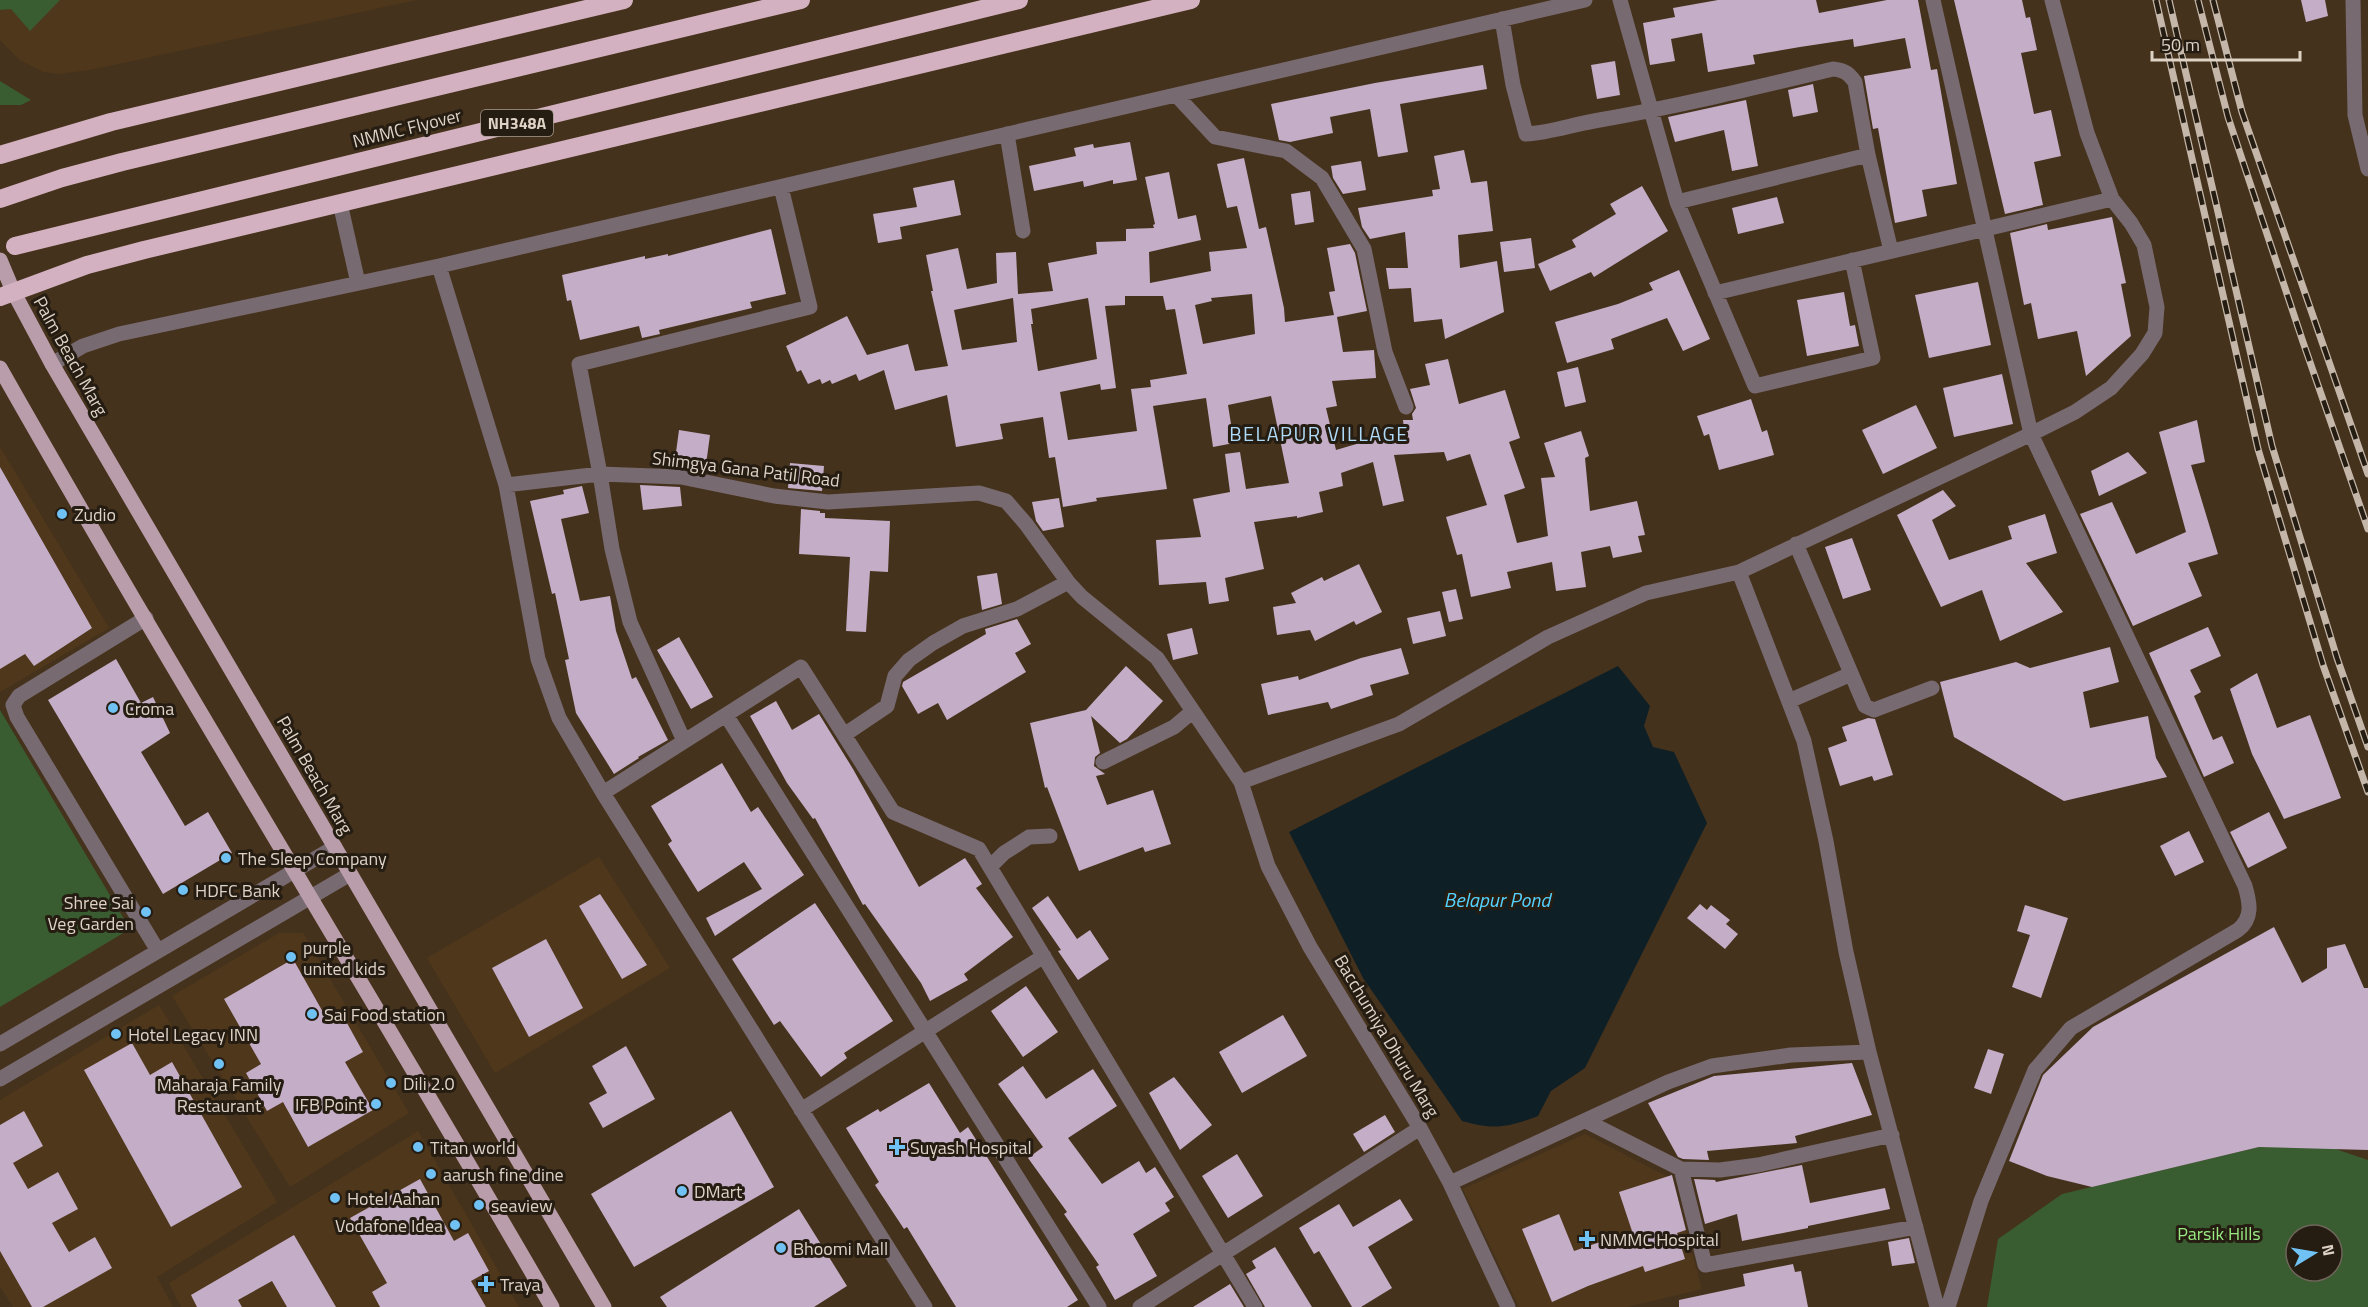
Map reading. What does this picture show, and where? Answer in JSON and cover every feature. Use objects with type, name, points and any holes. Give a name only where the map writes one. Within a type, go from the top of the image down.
[{"type":"highway","points":[[5,151],[111,122],[624,0]]},
{"type":"highway","name":"NMMC Flyover","points":[[0,199],[62,178],[181,148],[801,0]]},
{"type":"highway","name":"NMMC Flyover","points":[[7,249],[1018,0]]},
{"type":"highway","points":[[7,294],[87,265],[133,253],[1191,0]]},
{"type":"highway","points":[[134,210],[101,220],[7,249],[76,225],[134,210]]},
{"type":"main road","name":"Palm Beach Marg","points":[[0,260],[7,294],[52,364],[604,1307]]},
{"type":"main road","points":[[0,368],[552,1307]]},
{"type":"street","points":[[52,364],[101,339],[440,266],[1585,0]]},
{"type":"street","points":[[1620,0],[1677,202],[1755,386],[1873,358],[1852,260]]},
{"type":"street","points":[[1933,0],[2031,434],[2245,886],[2250,903],[2249,916],[2245,924],[2228,937],[2071,1028],[2035,1070],[1981,1201],[1948,1307]]},
{"type":"street","points":[[1241,782],[1399,724],[1548,636],[1646,593],[1738,572],[2031,434],[2075,412],[2111,388],[2142,354],[2155,333],[2157,307],[2144,245],[2131,223],[2112,199],[2087,133],[2052,0]]},
{"type":"street","points":[[2353,0],[2355,115],[2368,169]]},
{"type":"street","points":[[1502,19],[1513,85],[1526,134],[1651,111],[1833,69],[1849,74],[1855,82],[1868,155],[1891,251]]},
{"type":"street","points":[[1176,95],[1215,137],[1286,151],[1322,178],[1364,249],[1385,352],[1406,407]]},
{"type":"street","points":[[2355,115],[2368,100]]},
{"type":"street","points":[[1007,134],[1023,231]]},
{"type":"street","points":[[1677,202],[1868,155]]},
{"type":"street","points":[[684,741],[630,622],[612,549],[579,364],[810,307],[781,187]]},
{"type":"street","points":[[1715,292],[2112,199]]},
{"type":"street","points":[[340,203],[358,283]]},
{"type":"street","points":[[440,266],[506,485],[538,659],[559,718],[603,794],[925,1307]]},
{"type":"street","name":"Shimgya Gana Patil Road","points":[[506,485],[600,474],[681,477],[774,496],[828,502],[979,493],[1006,501],[1082,597],[1157,658],[1241,782]]},
{"type":"street","points":[[1796,544],[1866,706],[1874,710],[1932,688]]},
{"type":"street","points":[[1738,572],[1804,741],[1826,842],[1846,952],[1869,1052],[1937,1307]]},
{"type":"street","points":[[844,735],[887,706],[895,676],[909,660],[933,643],[963,626],[1017,609],[1068,582]]},
{"type":"street","points":[[146,618],[19,696],[13,705],[17,717],[158,951]]},
{"type":"street","points":[[603,794],[801,667],[893,812],[979,849],[1255,1307]]},
{"type":"street","points":[[1789,701],[1851,674]]},
{"type":"street","points":[[1102,762],[1174,727],[1193,711]]},
{"type":"street","points":[[726,715],[1100,1307]]},
{"type":"street","name":"Bacchumiya Dhuru Marg","points":[[1241,782],[1268,866],[1310,947],[1420,1128],[1450,1183],[1508,1307]]},
{"type":"street","points":[[990,867],[1004,853],[1029,837],[1050,836]]},
{"type":"street","points":[[0,1044],[335,847]]},
{"type":"street","points":[[0,1079],[350,874]]},
{"type":"street","points":[[801,1110],[1044,956]]},
{"type":"street","points":[[1450,1183],[1668,1082],[1712,1066],[1791,1055],[1869,1052]]},
{"type":"street","points":[[1586,1121],[1681,1169],[1720,1170],[1758,1165],[1892,1136]]},
{"type":"street","points":[[1140,1307],[1420,1128]]},
{"type":"street","points":[[1681,1169],[1705,1265],[1916,1227]]},
{"type":"shaded area","points":[[0,0],[417,0],[90,70],[59,74],[43,72],[20,60],[0,40]]},
{"type":"shaded area","points":[[0,447],[109,628],[0,692]]},
{"type":"shaded area","points":[[599,857],[670,968],[495,1073],[427,958]]},
{"type":"shaded area","points":[[279,933],[303,933],[409,1113],[290,1187],[172,996]]},
{"type":"shaded area","points":[[159,1005],[277,1202],[157,1277],[173,1307],[13,1307],[0,1287],[0,1100]]},
{"type":"shaded area","points":[[418,1131],[519,1307],[181,1307],[169,1283]]},
{"type":"shaded area","name":"NMMC Hospital","points":[[1585,1134],[1672,1179],[1702,1289],[1627,1307],[1519,1307],[1463,1189]]},
{"type":"green space","points":[[0,0],[60,0],[30,31],[11,9],[0,10]]},
{"type":"green space","points":[[0,81],[31,100],[21,105],[0,105]]},
{"type":"green space","points":[[0,710],[130,929],[0,1007]]},
{"type":"green space","name":"Parsik Hills","points":[[2327,1146],[2368,1160],[2368,1307],[1987,1307],[1998,1239],[2062,1194],[2259,1147]]},
{"type":"water","name":"Belapur Pond","points":[[1618,666],[1650,706],[1644,726],[1653,747],[1674,752],[1707,823],[1585,1068],[1551,1091],[1538,1116],[1517,1123],[1492,1127],[1462,1121],[1363,978],[1289,832]]},
{"type":"building","points":[[1718,0],[1816,0],[1819,13],[1887,0],[1918,0],[1931,70],[1937,69],[1957,184],[1922,190],[1927,216],[1895,223],[1878,128],[1873,129],[1864,76],[1911,68],[1905,38],[1854,47],[1853,39],[1753,55],[1755,64],[1708,72],[1702,33],[1671,39],[1675,61],[1650,65],[1643,23],[1675,17],[1673,8]]},
{"type":"building","points":[[1954,0],[2022,0],[2026,18],[2030,17],[2037,50],[2021,53],[2034,114],[2051,110],[2061,156],[2034,162],[2043,205],[2005,214]]},
{"type":"building","points":[[2301,0],[2325,0],[2328,16],[2306,22]]},
{"type":"building","points":[[1615,61],[1620,95],[1597,99],[1591,65]]},
{"type":"building","points":[[1483,65],[1487,89],[1400,104],[1408,152],[1378,157],[1370,109],[1330,117],[1333,133],[1290,142],[1279,140],[1271,104],[1375,83]]},
{"type":"building","points":[[1813,84],[1818,112],[1793,117],[1788,90]]},
{"type":"building","points":[[1746,100],[1758,166],[1732,171],[1724,130],[1675,142],[1668,117]]},
{"type":"building","points":[[1130,142],[1137,180],[1113,184],[1113,180],[1084,187],[1083,181],[1034,191],[1029,166],[1076,156],[1074,148],[1093,144],[1094,148]]},
{"type":"building","points":[[1464,150],[1471,183],[1487,181],[1493,231],[1458,235],[1460,268],[1497,261],[1504,312],[1445,339],[1442,319],[1414,322],[1411,288],[1389,289],[1386,268],[1408,268],[1405,232],[1370,239],[1362,227],[1358,208],[1433,196],[1432,190],[1440,189],[1434,156]]},
{"type":"building","points":[[1244,158],[1259,229],[1266,227],[1285,322],[1334,315],[1329,292],[1335,291],[1327,248],[1350,244],[1355,253],[1367,311],[1337,317],[1343,352],[1374,350],[1376,378],[1332,381],[1337,406],[1326,408],[1336,450],[1404,430],[1403,420],[1413,420],[1412,414],[1416,408],[1410,389],[1430,385],[1425,364],[1448,359],[1459,404],[1505,390],[1520,438],[1509,442],[1525,488],[1504,495],[1517,543],[1548,536],[1541,478],[1555,477],[1544,443],[1581,431],[1589,456],[1585,458],[1590,511],[1637,501],[1645,535],[1638,536],[1642,552],[1613,558],[1610,546],[1581,552],[1586,587],[1556,591],[1552,562],[1507,572],[1511,588],[1471,597],[1462,554],[1457,555],[1446,517],[1487,505],[1470,454],[1447,461],[1444,452],[1394,455],[1404,501],[1383,506],[1373,462],[1341,473],[1343,486],[1319,492],[1323,512],[1297,518],[1297,516],[1254,522],[1264,569],[1225,578],[1229,601],[1209,604],[1206,582],[1159,585],[1156,540],[1201,537],[1193,499],[1230,492],[1225,454],[1240,452],[1246,489],[1289,483],[1271,396],[1228,405],[1234,443],[1213,447],[1206,398],[1153,406],[1167,489],[1096,498],[1097,501],[1063,507],[1055,457],[1049,458],[1043,417],[1000,424],[1003,439],[956,447],[947,395],[895,410],[884,370],[859,381],[856,374],[832,384],[830,380],[822,384],[820,379],[808,384],[801,370],[797,372],[786,346],[847,316],[867,355],[908,344],[915,371],[948,366],[931,291],[933,291],[926,255],[958,248],[967,289],[997,283],[996,253],[1016,252],[1018,294],[1053,291],[1048,263],[1097,254],[1096,242],[1126,241],[1126,229],[1154,228],[1145,177],[1169,172],[1178,219],[1196,215],[1201,240],[1149,252],[1150,283],[1211,271],[1209,252],[1247,248],[1237,206],[1227,208],[1217,164]],"holes":[[[1252,294],[1255,334],[1203,344],[1195,305],[1212,301],[1211,298]],[[1125,296],[1163,296],[1166,310],[1175,309],[1187,374],[1150,380],[1151,387],[1131,389],[1137,431],[1068,440],[1060,392],[1100,384],[1101,390],[1116,388],[1105,306],[1125,305]],[[1013,298],[1017,342],[962,350],[954,310]],[[1088,298],[1097,359],[1038,371],[1031,309]]]},
{"type":"building","points":[[1361,161],[1366,190],[1343,194],[1333,178],[1331,166]]},
{"type":"building","points":[[954,180],[961,215],[900,227],[902,239],[878,243],[873,214],[917,207],[913,188]]},
{"type":"building","points":[[1642,186],[1668,231],[1594,277],[1591,272],[1550,291],[1538,264],[1576,247],[1572,240],[1616,214],[1610,204]]},
{"type":"building","points":[[1310,191],[1314,222],[1295,225],[1291,194]]},
{"type":"building","points":[[1777,197],[1784,223],[1738,234],[1732,208]]},
{"type":"building","points":[[2112,217],[2126,283],[2121,284],[2131,336],[2086,376],[2077,331],[2038,339],[2031,303],[2024,305],[2010,233],[2047,224],[2048,230]]},
{"type":"building","points":[[771,229],[786,294],[750,302],[752,308],[659,330],[660,334],[642,338],[639,326],[580,340],[571,300],[567,301],[562,275],[645,256],[645,259],[668,254],[668,256]]},
{"type":"building","points":[[1531,238],[1535,268],[1504,272],[1500,242]]},
{"type":"building","points":[[1679,270],[1710,339],[1683,351],[1667,318],[1611,339],[1614,349],[1567,363],[1555,322],[1618,304],[1653,290],[1649,283]]},
{"type":"building","points":[[1978,282],[1991,345],[1929,358],[1915,295]]},
{"type":"building","points":[[1844,292],[1850,326],[1855,325],[1859,346],[1807,356],[1797,300]]},
{"type":"building","points":[[1578,367],[1586,402],[1565,407],[1557,372]]},
{"type":"building","points":[[2002,374],[2013,424],[1954,437],[1943,388]]},
{"type":"building","points":[[1751,399],[1762,432],[1767,430],[1774,455],[1719,470],[1709,434],[1704,436],[1697,416]]},
{"type":"building","points":[[1916,405],[1937,448],[1883,474],[1862,430]]},
{"type":"building","points":[[2197,420],[2205,462],[2191,465],[2218,554],[2188,563],[2202,596],[2133,626],[2080,514],[2112,502],[2136,554],[2186,532],[2159,432]]},
{"type":"building","points":[[679,430],[710,435],[705,472],[674,467]]},
{"type":"building","points":[[2128,452],[2147,473],[2099,496],[2091,471]]},
{"type":"building","points":[[790,463],[824,466],[822,491],[788,488]]},
{"type":"building","points":[[0,467],[92,628],[34,666],[25,654],[0,669]]},
{"type":"building","points":[[640,485],[680,487],[682,506],[643,510]]},
{"type":"building","points":[[582,486],[589,513],[561,519],[580,601],[610,596],[616,631],[632,679],[636,677],[668,740],[614,774],[576,713],[565,660],[569,659],[555,593],[552,594],[530,501],[564,494],[563,490]]},
{"type":"building","points":[[1943,490],[1956,506],[1932,520],[1949,560],[2012,539],[2008,526],[2045,514],[2057,553],[2026,563],[2063,612],[2000,641],[1982,590],[1941,607],[1897,515]]},
{"type":"building","points":[[1059,498],[1064,527],[1043,531],[1036,521],[1032,502]]},
{"type":"building","points":[[801,509],[820,511],[820,513],[825,513],[825,518],[890,521],[888,572],[870,571],[866,632],[846,631],[850,557],[799,554]]},
{"type":"building","points":[[1852,538],[1871,590],[1843,599],[1825,547]]},
{"type":"building","points":[[1359,564],[1382,612],[1356,625],[1354,621],[1315,641],[1310,630],[1277,635],[1273,607],[1296,603],[1291,593],[1322,577],[1324,581]]},
{"type":"building","points":[[997,573],[1002,604],[982,610],[977,576]]},
{"type":"building","points":[[1456,589],[1463,619],[1449,622],[1442,592]]},
{"type":"building","points":[[1440,611],[1446,636],[1413,644],[1407,618]]},
{"type":"building","points":[[1017,619],[1031,644],[1015,653],[1026,672],[947,720],[938,703],[918,714],[902,686],[903,682],[986,634],[985,629]]},
{"type":"building","points":[[2208,627],[2221,656],[2190,670],[2201,692],[2194,696],[2213,740],[2222,736],[2234,763],[2204,777],[2149,653]]},
{"type":"building","points":[[1192,628],[1198,654],[1173,660],[1167,634]]},
{"type":"building","points":[[679,637],[713,697],[691,709],[657,650]]},
{"type":"building","points":[[2110,647],[2119,682],[2083,692],[2090,728],[2148,716],[2156,758],[2167,777],[2064,801],[1954,737],[1940,682],[2016,662],[2030,668]]},
{"type":"building","points":[[1401,648],[1409,674],[1370,685],[1373,695],[1331,709],[1328,702],[1268,715],[1261,684],[1298,676],[1299,680],[1361,658]]},
{"type":"building","points":[[116,659],[141,703],[153,697],[170,733],[141,752],[185,826],[208,812],[232,853],[163,894],[48,700]]},
{"type":"building","points":[[1126,666],[1163,701],[1127,739],[1120,743],[1091,716],[1100,753],[1095,757],[1094,766],[1105,774],[1096,776],[1107,805],[1153,790],[1171,844],[1145,852],[1143,847],[1079,871],[1047,787],[1045,788],[1030,723],[1086,710]]},
{"type":"building","points":[[2257,673],[2277,728],[2310,715],[2341,798],[2284,819],[2252,754],[2230,689]]},
{"type":"building","points":[[776,701],[792,730],[819,714],[853,769],[919,887],[965,858],[982,884],[976,888],[1013,937],[964,974],[968,980],[930,1001],[921,983],[865,904],[863,905],[815,818],[813,819],[787,783],[750,716]]},
{"type":"building","points":[[1868,718],[1875,719],[1893,775],[1874,781],[1872,776],[1840,786],[1828,748],[1847,741],[1842,727]]},
{"type":"building","points":[[722,763],[751,812],[758,807],[804,875],[715,936],[706,918],[762,889],[744,862],[698,892],[668,844],[672,841],[651,806]]},
{"type":"building","points":[[2269,812],[2287,848],[2248,868],[2230,832]]},
{"type":"building","points":[[2189,831],[2204,862],[2175,876],[2160,846]]},
{"type":"building","points":[[600,894],[647,965],[622,979],[579,906]]},
{"type":"building","points":[[1048,896],[1077,939],[1090,930],[1109,959],[1078,980],[1058,951],[1061,950],[1032,908]]},
{"type":"building","points":[[815,903],[893,1021],[844,1053],[847,1058],[821,1077],[780,1021],[774,1025],[732,959]]},
{"type":"building","points":[[1700,904],[1707,910],[1711,905],[1730,920],[1726,924],[1738,934],[1725,949],[1687,918]]},
{"type":"building","points":[[2025,905],[2068,918],[2041,998],[2012,987],[2030,935],[2017,931]]},
{"type":"building","points":[[2274,927],[2302,983],[2327,968],[2327,948],[2345,944],[2364,988],[2368,988],[2368,1150],[2259,1147],[2092,1187],[2047,1176],[2009,1161],[2043,1075],[2093,1027]]},
{"type":"building","points":[[546,939],[583,1008],[529,1037],[492,968]]},
{"type":"building","points":[[293,959],[328,1021],[342,1014],[363,1052],[345,1062],[373,1110],[308,1147],[283,1102],[267,1111],[246,1073],[261,1064],[224,999]]},
{"type":"building","points":[[1026,986],[1058,1032],[1023,1057],[991,1011]]},
{"type":"building","points":[[1283,1015],[1307,1056],[1242,1093],[1219,1052]]},
{"type":"building","points":[[132,1043],[150,1075],[172,1062],[242,1187],[171,1227],[84,1070]]},
{"type":"building","points":[[626,1046],[655,1099],[603,1128],[589,1103],[607,1093],[592,1066]]},
{"type":"building","points":[[1988,1049],[2004,1054],[1991,1094],[1974,1088]]},
{"type":"building","points":[[1852,1063],[1872,1115],[1795,1136],[1797,1143],[1707,1151],[1709,1160],[1683,1159],[1678,1157],[1648,1103],[1714,1076]]},
{"type":"building","points":[[1023,1066],[1046,1099],[1093,1069],[1117,1106],[1068,1138],[1102,1184],[1139,1161],[1146,1173],[1155,1167],[1174,1197],[1165,1203],[1170,1211],[1133,1234],[1157,1276],[1115,1300],[1096,1267],[1099,1265],[1064,1214],[1067,1212],[1028,1158],[1043,1147],[998,1084]]},
{"type":"building","points":[[1174,1077],[1212,1125],[1180,1150],[1149,1093]]},
{"type":"building","points":[[929,1083],[960,1133],[968,1127],[1078,1300],[1067,1307],[956,1307],[907,1227],[904,1229],[875,1185],[879,1182],[846,1128],[878,1109],[880,1112]]},
{"type":"building","points":[[24,1111],[43,1146],[13,1163],[28,1189],[58,1172],[78,1209],[52,1223],[69,1252],[95,1237],[112,1268],[43,1307],[32,1307],[0,1251],[0,1125]]},
{"type":"building","name":"DMart","points":[[731,1111],[774,1187],[634,1267],[591,1194]]},
{"type":"building","points":[[1385,1115],[1395,1132],[1364,1152],[1353,1134]]},
{"type":"building","points":[[1237,1154],[1263,1196],[1228,1218],[1202,1176]]},
{"type":"building","points":[[1802,1165],[1810,1203],[1885,1188],[1890,1209],[1742,1241],[1737,1214],[1705,1224],[1694,1179],[1715,1180],[1716,1182]]},
{"type":"building","points":[[1672,1175],[1686,1230],[1677,1233],[1685,1259],[1645,1272],[1643,1266],[1552,1302],[1522,1229],[1559,1214],[1574,1251],[1632,1231],[1619,1192]]},
{"type":"building","points":[[420,1179],[454,1241],[468,1233],[489,1271],[471,1281],[486,1307],[380,1307],[372,1292],[387,1283],[350,1218]]},
{"type":"building","points":[[1400,1199],[1413,1220],[1368,1247],[1392,1288],[1361,1307],[1352,1307],[1319,1251],[1314,1254],[1299,1228],[1339,1204],[1353,1227]]},
{"type":"building","name":"Bhoomi Mall","points":[[799,1209],[847,1286],[814,1307],[667,1307],[660,1297]]},
{"type":"building","points":[[294,1235],[336,1307],[287,1307],[272,1281],[238,1300],[242,1307],[197,1307],[191,1295]]},
{"type":"building","points":[[1909,1238],[1915,1263],[1892,1266],[1888,1242]]},
{"type":"building","points":[[1275,1247],[1312,1307],[1265,1307],[1246,1274],[1256,1268],[1252,1261]]},
{"type":"building","points":[[1793,1264],[1795,1272],[1801,1271],[1808,1307],[1679,1307],[1679,1300],[1745,1286],[1743,1274]]},
{"type":"building","points":[[1230,1284],[1244,1307],[1193,1307]]},
{"type":"railway","points":[[2156,0],[2258,449],[2323,665],[2368,792]]},
{"type":"railway","points":[[2169,0],[2272,446],[2337,658],[2368,747]]},
{"type":"railway","points":[[2198,0],[2228,117],[2368,529]]},
{"type":"railway","points":[[2213,0],[2242,112],[2368,474]]},
{"type":"place","name":"Zudio","points":[[62,514]]},
{"type":"place","name":"Croma","points":[[113,708]]},
{"type":"place","name":"The Sleep Company","points":[[226,858]]},
{"type":"place","name":"HDFC Bank","points":[[183,890]]},
{"type":"place","name":"Shree Sai Veg Garden","points":[[146,912]]},
{"type":"place","name":"purple united kids","points":[[291,957]]},
{"type":"place","name":"Sai Food station","points":[[312,1014]]},
{"type":"place","name":"Hotel Legacy INN","points":[[116,1034]]},
{"type":"place","name":"Maharaja Family Restaurant","points":[[219,1064]]},
{"type":"place","name":"Dili 2.0","points":[[391,1083]]},
{"type":"place","name":"IFB Point","points":[[376,1104]]},
{"type":"place","name":"Titan world","points":[[418,1147]]},
{"type":"place","name":"Suyash Hospital","points":[[897,1147]]},
{"type":"place","name":"aarush fine dine","points":[[431,1174]]},
{"type":"place","name":"DMart","points":[[682,1191]]},
{"type":"place","name":"Hotel Aahan","points":[[335,1198]]},
{"type":"place","name":"seaview","points":[[479,1205]]},
{"type":"place","name":"Vodafone Idea","points":[[455,1225]]},
{"type":"place","name":"NMMC Hospital","points":[[1587,1239]]},
{"type":"place","name":"Bhoomi Mall","points":[[781,1248]]},
{"type":"place","name":"Traya","points":[[486,1284]]},
{"type":"district","name":"BELAPUR VILLAGE","points":[[1319,433]]}]
